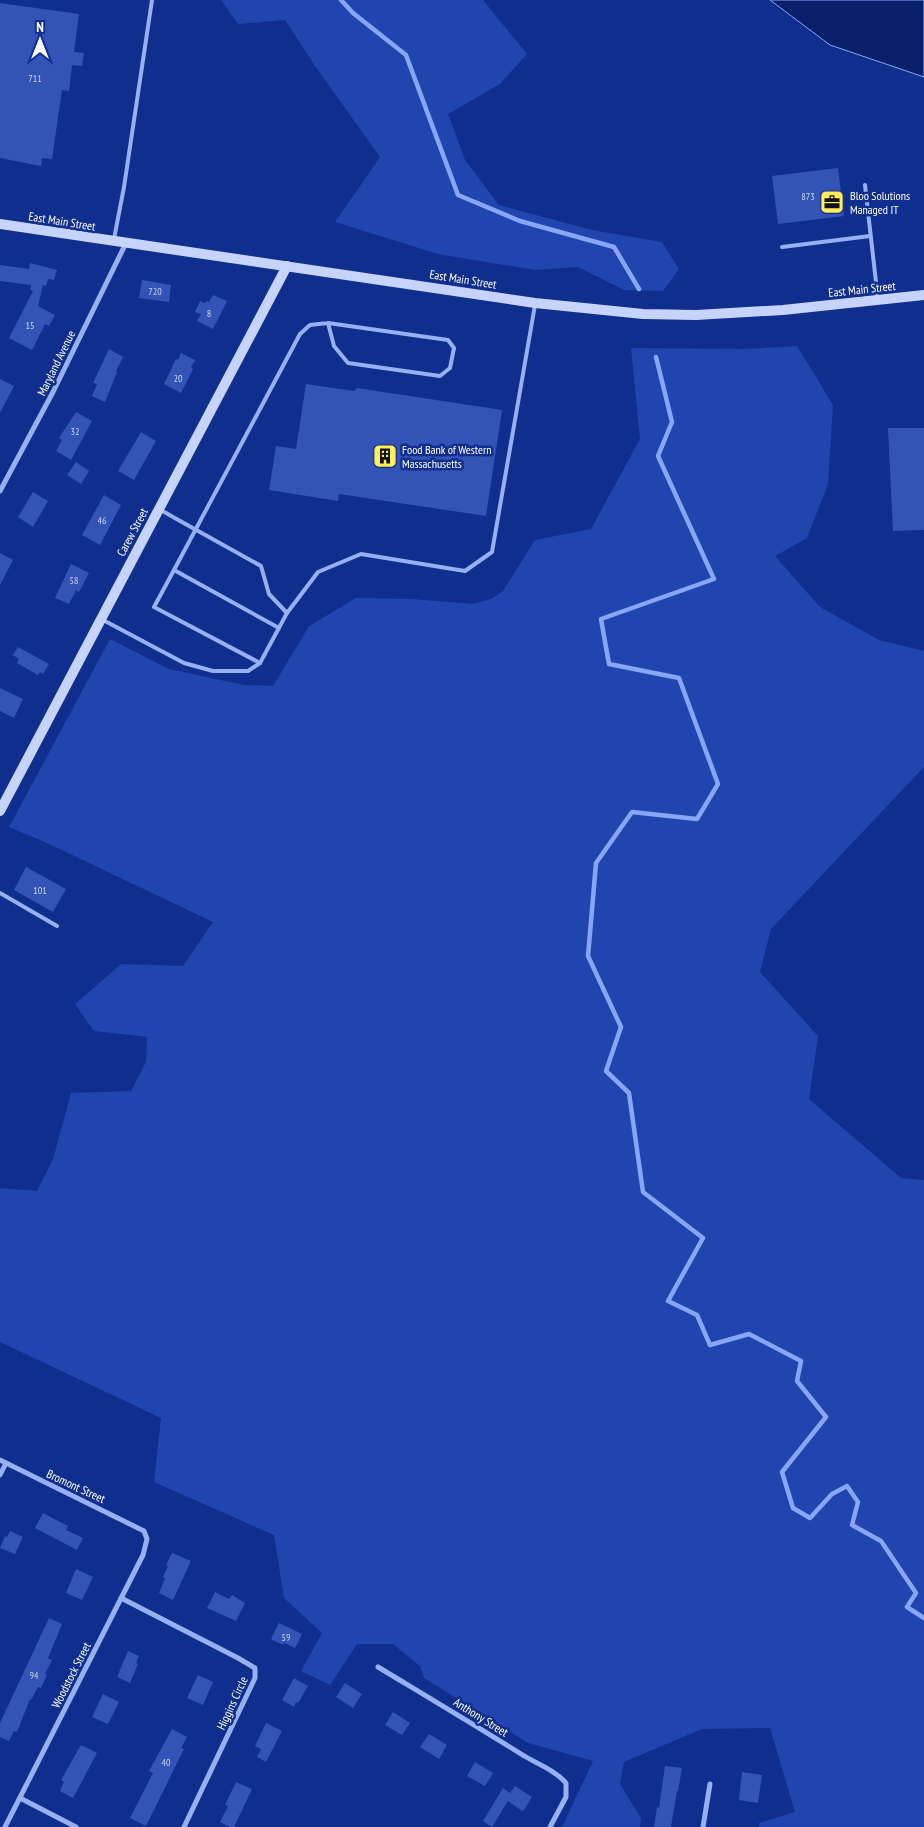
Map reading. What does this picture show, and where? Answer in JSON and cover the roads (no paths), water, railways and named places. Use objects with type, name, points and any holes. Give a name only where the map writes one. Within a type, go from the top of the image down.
[{"type":"main road","name":"East Main Street","points":[[0,224],[535,303],[643,314],[696,316],[783,310],[924,295]]},
{"type":"main road","name":"Carew Street","points":[[0,811],[287,266]]},
{"type":"street","name":"Maryland Avenue","points":[[0,491],[53,392],[126,243]]},
{"type":"street","points":[[0,1475],[3,1462]]},
{"type":"street","name":"Bromont Street","points":[[3,1462],[144,1530]]},
{"type":"street","name":"Woodstock Street","points":[[5,1827],[143,1555],[147,1539],[144,1530]]},
{"type":"street","name":"Higgins Circle","points":[[121,1598],[254,1668],[255,1678],[184,1827]]},
{"type":"street","name":"Anthony Street","points":[[378,1667],[560,1776],[566,1783],[566,1797],[550,1827]]},
{"type":"street","points":[[703,1827],[710,1784]]},
{"type":"street","points":[[20,1798],[76,1827]]},
{"type":"lane","points":[[114,241],[152,0]]},
{"type":"lane","points":[[865,185],[878,300]]},
{"type":"lane","points":[[782,247],[870,236]]},
{"type":"lane","points":[[101,618],[184,663],[213,670],[248,671],[260,663],[288,613],[318,572],[361,554],[465,571],[492,552],[535,303]]},
{"type":"lane","points":[[260,663],[154,607],[300,334],[310,325],[328,323],[448,340],[454,348],[450,368],[440,376],[348,363],[334,346],[328,323]]},
{"type":"lane","points":[[159,509],[261,566],[268,594],[288,613]]},
{"type":"lane","points":[[174,570],[279,628]]},
{"type":"lane","points":[[0,893],[57,926]]},
{"type":"waterway","points":[[341,0],[353,13],[406,55],[458,195],[520,221],[614,247],[639,289]]},
{"type":"waterway","points":[[656,357],[672,422],[658,456],[714,579],[601,619],[609,664],[679,678],[718,784],[697,819],[632,812],[596,863],[588,956],[621,1027],[606,1071],[629,1093],[643,1192],[703,1238],[668,1301],[697,1315],[710,1345],[749,1334],[801,1361],[797,1381],[826,1417],[782,1472],[793,1508],[810,1518],[832,1494],[847,1486],[858,1502],[852,1525],[881,1541],[916,1593],[907,1607],[924,1618]]},
{"type":"place","name":"Bloo Solutions Managed IT","points":[[832,202]]},
{"type":"place","name":"Food Bank of Western Massachusetts","points":[[385,456]]}]
